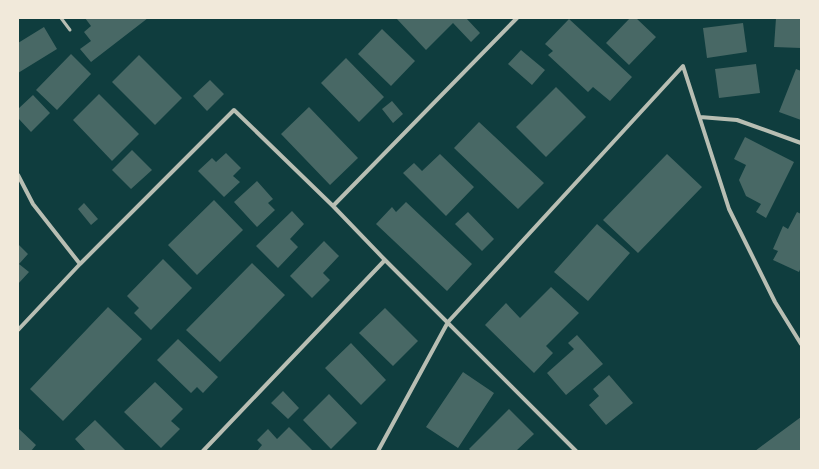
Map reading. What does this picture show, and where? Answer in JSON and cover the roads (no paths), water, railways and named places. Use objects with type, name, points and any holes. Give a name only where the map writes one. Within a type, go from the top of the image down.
[{"type":"street","points":[[333,206],[517,18]]},
{"type":"street","points":[[379,450],[448,322],[683,66],[729,208],[774,302],[801,344]]},
{"type":"street","points":[[18,330],[80,264],[234,110],[333,206],[576,451]]},
{"type":"street","points":[[700,117],[737,120],[801,143]]},
{"type":"street","points":[[18,175],[33,204],[80,264]]},
{"type":"street","points":[[203,451],[385,260]]},
{"type":"lane","points":[[61,18],[70,30]]}]
